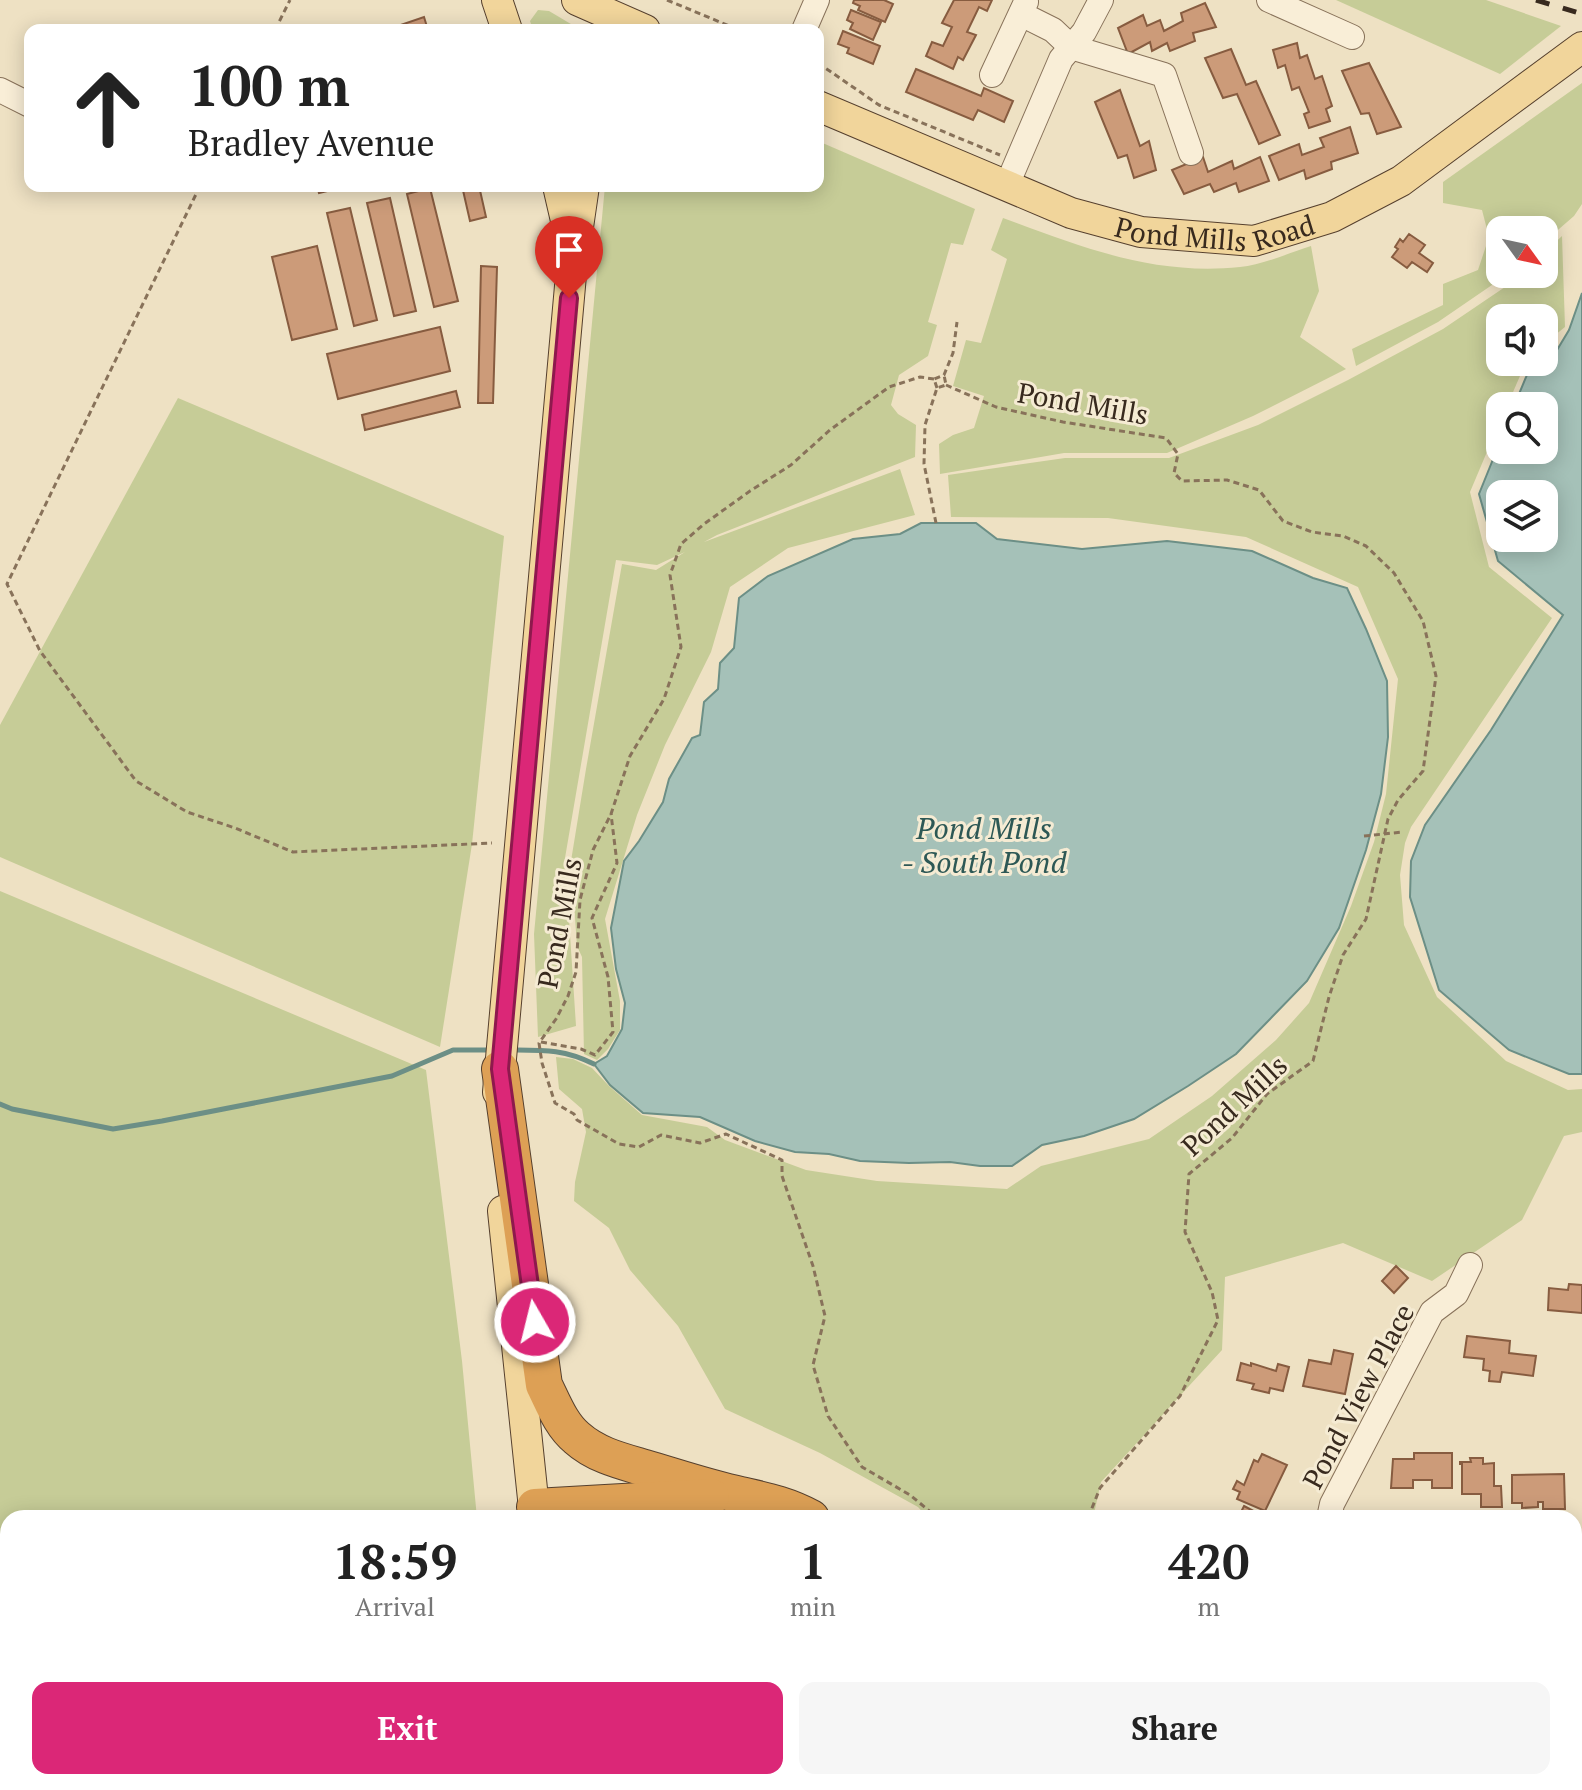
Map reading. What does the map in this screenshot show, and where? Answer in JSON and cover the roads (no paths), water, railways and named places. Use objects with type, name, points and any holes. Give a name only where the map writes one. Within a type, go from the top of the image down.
[{"type":"highway","points":[[500,1069],[544,1385],[557,1413],[575,1437],[613,1459],[797,1510]]},
{"type":"highway","points":[[569,1510],[740,1495]]},
{"type":"main road","points":[[497,0],[505,24]]},
{"type":"main road","points":[[577,0],[631,24]]},
{"type":"main road","name":"Pond Mills Road","points":[[824,108],[1012,174],[1071,213],[1141,232],[1254,241],[1332,217],[1401,181],[1582,47]]},
{"type":"main road","points":[[559,192],[574,256]]},
{"type":"main road","points":[[535,1510],[494,1136],[574,256],[583,192]]},
{"type":"street","points":[[807,24],[817,0]]},
{"type":"street","points":[[1012,174],[1061,59],[1084,32],[1101,0]]},
{"type":"street","points":[[1269,0],[1352,37]]},
{"type":"street","points":[[992,75],[1024,7],[1071,47],[1164,75],[1191,153]]},
{"type":"street","points":[[0,90],[24,102]]},
{"type":"street","name":"Pond View Place","points":[[1331,1510],[1432,1312],[1456,1294],[1470,1265]]},
{"type":"water","points":[[1582,293],[1582,1074],[1569,1074],[1509,1050],[1439,990],[1410,897],[1411,861],[1425,825],[1491,730],[1563,615],[1498,561],[1495,552],[1558,552],[1558,480],[1486,480],[1486,519],[1479,494],[1491,464],[1558,464],[1558,392],[1520,392],[1526,376],[1558,376],[1558,348],[1569,330]]},
{"type":"water","name":"Pond Mills - South Pond","points":[[921,523],[976,523],[997,539],[1082,549],[1167,541],[1252,551],[1313,578],[1347,588],[1387,681],[1388,737],[1381,794],[1366,850],[1339,928],[1307,981],[1236,1054],[1134,1119],[1084,1136],[1042,1145],[1012,1166],[860,1161],[829,1154],[795,1152],[755,1141],[700,1117],[643,1113],[610,1085],[594,1064],[607,1056],[622,1029],[625,1003],[616,969],[611,928],[624,861],[663,802],[669,779],[692,738],[700,735],[704,702],[718,689],[720,663],[734,648],[739,598],[768,576],[853,539],[900,534]]},
{"type":"waterway","points":[[0,1104],[113,1129],[392,1076],[453,1050],[492,1050]]},
{"type":"waterway","points":[[510,1050],[563,1053],[594,1064]]},
{"type":"railway","points":[[1536,0],[1582,14]]}]
